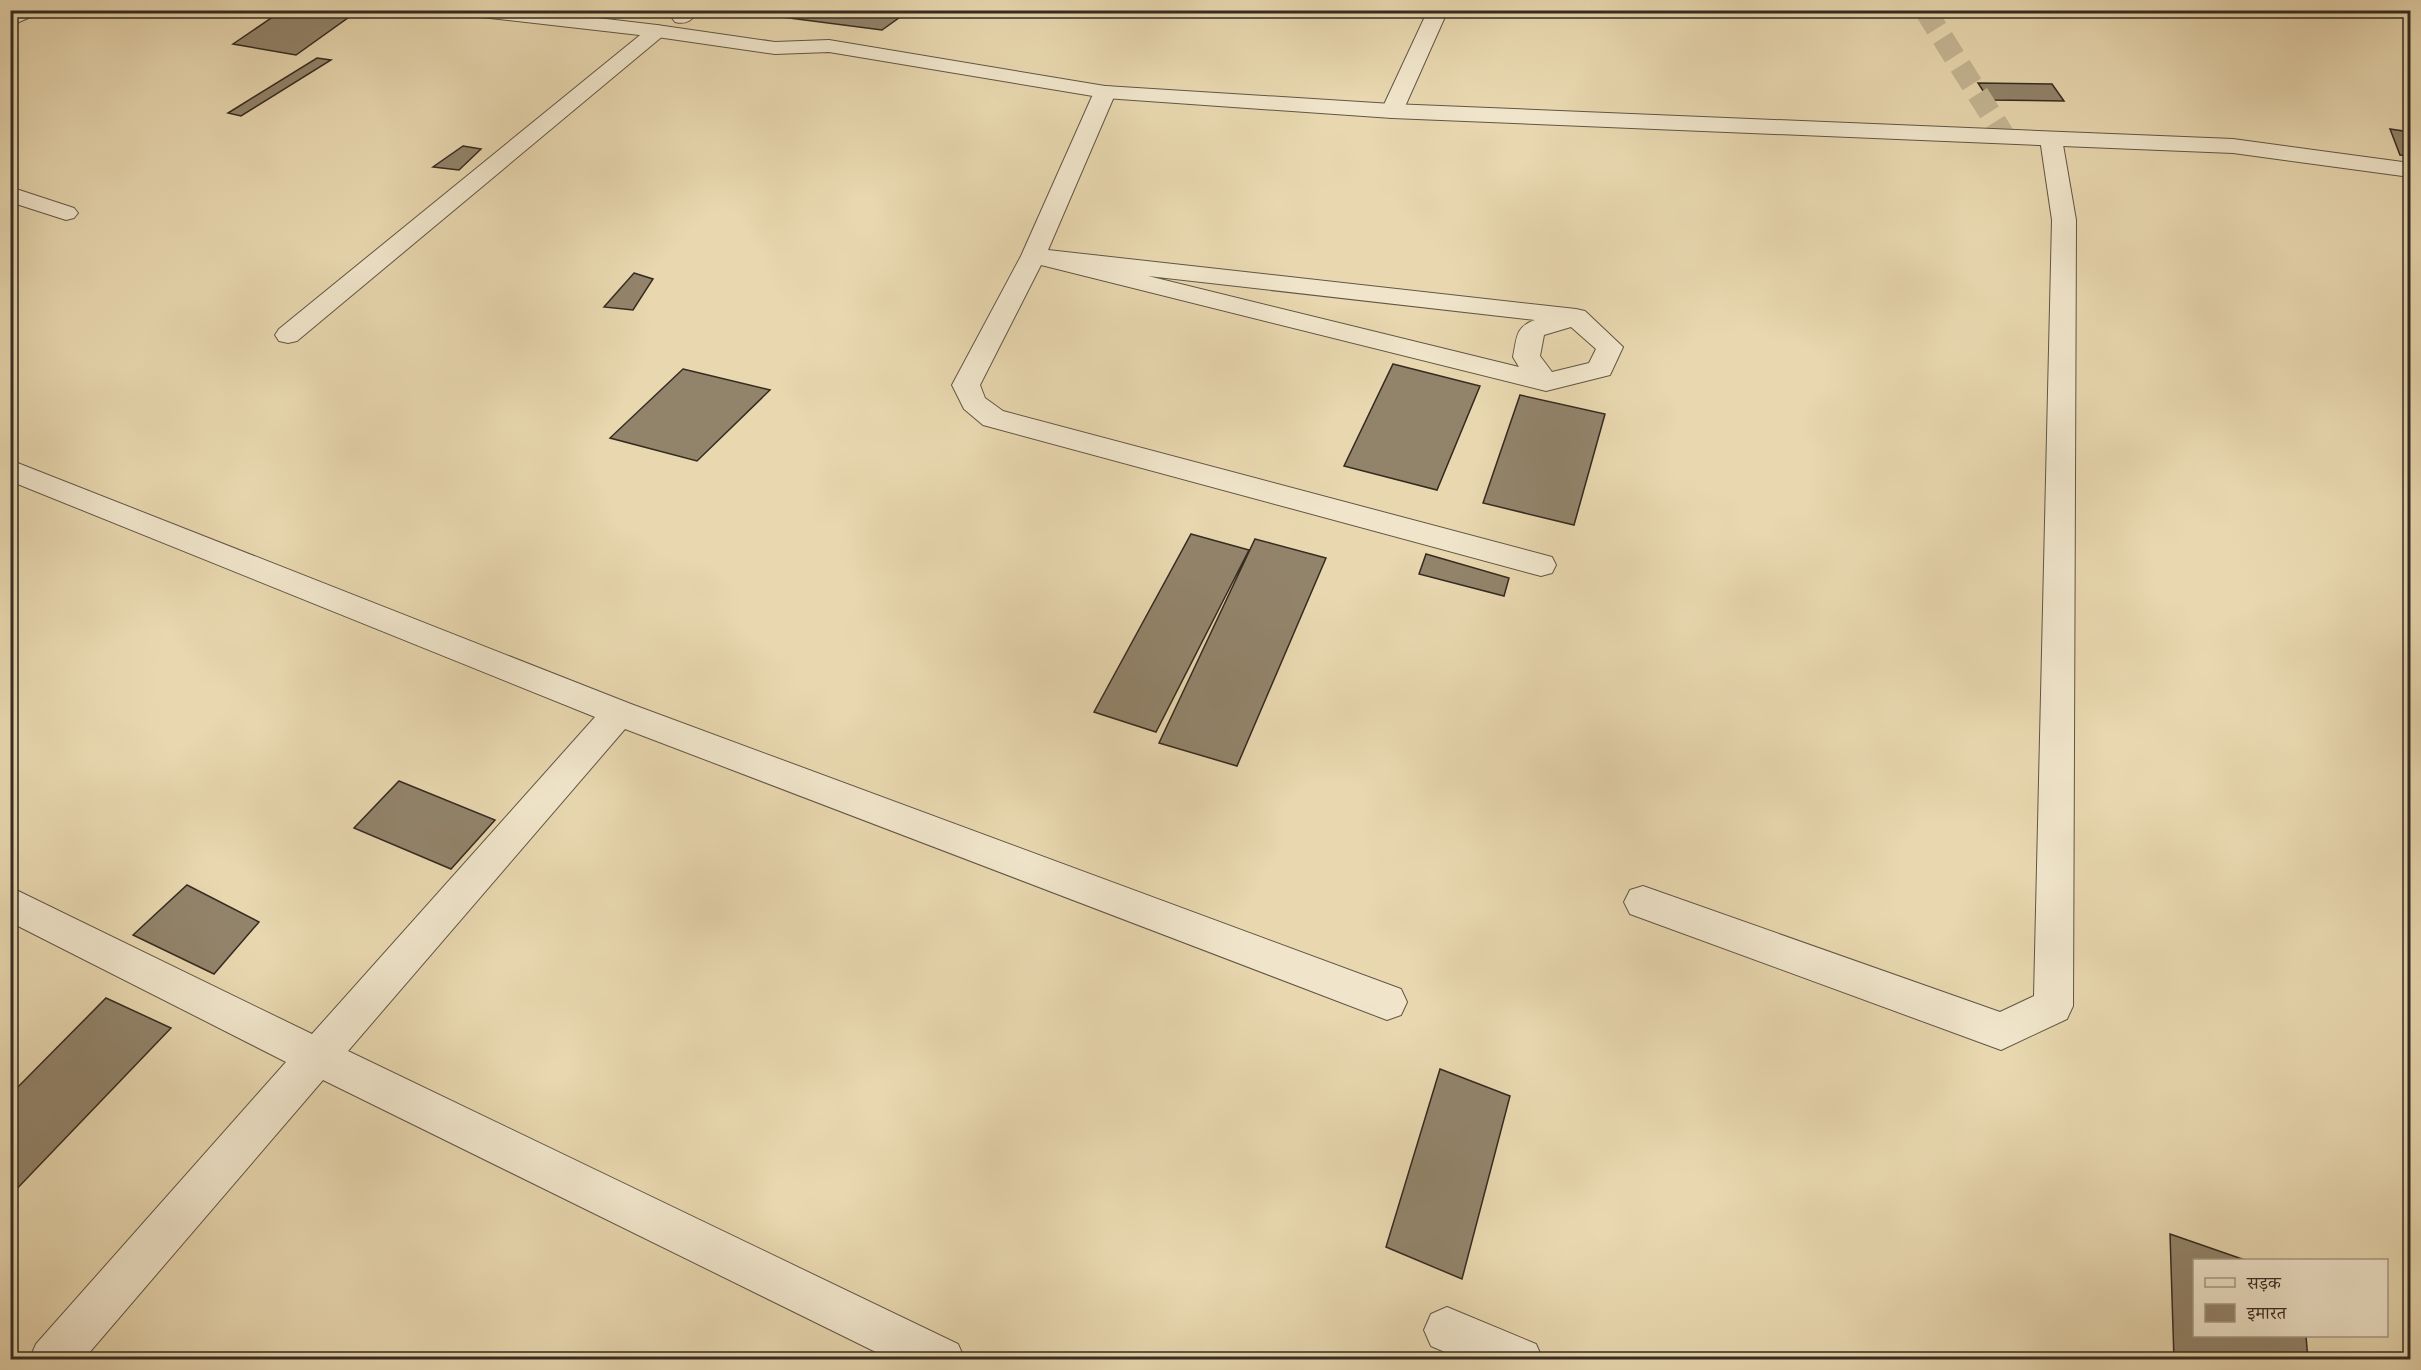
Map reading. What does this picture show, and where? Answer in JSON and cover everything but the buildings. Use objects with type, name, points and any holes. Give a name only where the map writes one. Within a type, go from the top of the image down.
[{"type":"street","points":[[10,20],[30,10]]},
{"type":"street","points":[[472,10],[657,31],[775,48],[829,46],[1104,92],[1392,111],[2233,146],[2410,170]]},
{"type":"street","points":[[617,10],[685,14],[791,31],[829,46]]},
{"type":"street","points":[[1392,111],[1438,10]]},
{"type":"street","points":[[288,335],[657,31]]},
{"type":"street","points":[[1104,92],[1033,256],[966,385],[974,403],[993,418],[1541,565]]},
{"type":"street","points":[[1643,902],[2001,1031],[2053,1006],[2064,220],[2051,139]]},
{"type":"street","points":[[10,194],[66,213]]},
{"type":"street","points":[[1033,256],[1576,317],[1610,347],[1600,369],[1546,382],[1033,256]]},
{"type":"street","points":[[1546,382],[1526,357],[1532,330],[1576,317]]},
{"type":"street","points":[[10,471],[619,713],[1387,1002]]},
{"type":"street","points":[[52,1359],[619,713]]},
{"type":"street","points":[[10,903],[317,1057],[942,1359]]},
{"type":"street","points":[[1447,1330],[1520,1359]]},
{"type":"tunnel","points":[[1925,10],[2005,137]]}]
